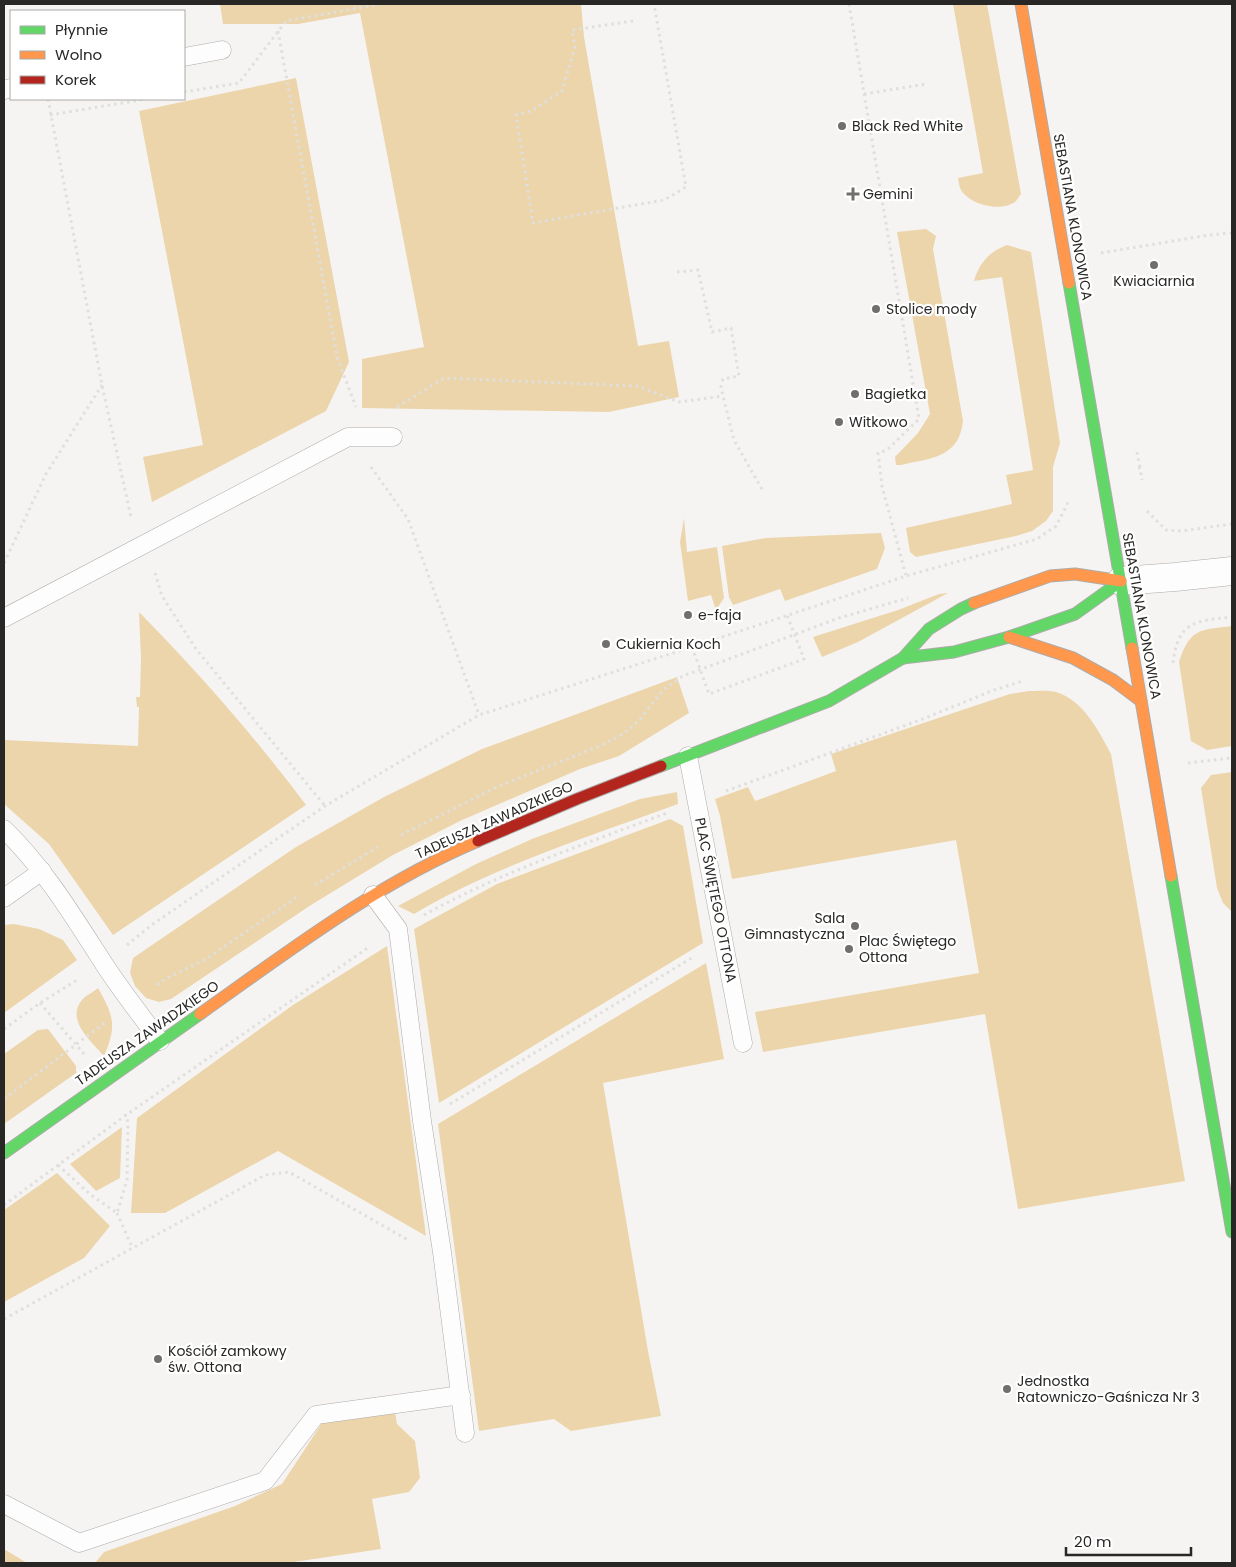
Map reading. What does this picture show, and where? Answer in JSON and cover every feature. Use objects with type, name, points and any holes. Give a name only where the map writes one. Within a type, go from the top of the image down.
[{"type":"street","name":"SEBASTIANA KLONOWICA","points":[[1021,4],[1232,1232]]},
{"type":"street","points":[[1121,580],[1232,571]]},
{"type":"street","name":"TADEUSZA ZAWADZKIEGO","points":[[4,1153],[329,922],[372,895],[459,849],[577,799],[829,701],[903,658],[929,629],[961,609],[994,595],[1050,576],[1075,574],[1121,580]]},
{"type":"street","name":"TADEUSZA ZAWADZKIEGO","points":[[903,658],[954,652],[1009,637],[1075,614],[1121,580]]},
{"type":"street","points":[[1009,637],[1073,658],[1113,680],[1141,701]]},
{"type":"lane","points":[[185,57],[222,50]]},
{"type":"lane","points":[[4,618],[348,437],[393,437]]},
{"type":"lane","name":"PLAC ŚWIĘTEGO OTTONA","points":[[688,756],[743,1043]]},
{"type":"lane","points":[[4,829],[19,843],[42,871],[70,910],[104,964],[160,1041]]},
{"type":"lane","points":[[4,898],[42,871]]},
{"type":"lane","points":[[372,895],[398,929],[422,1121],[442,1252],[465,1433]]},
{"type":"lane","points":[[4,1504],[79,1543],[265,1481],[316,1415],[461,1395]]},
{"type":"path","points":[[185,92],[239,83],[286,21],[380,4]]},
{"type":"path","points":[[633,21],[572,30],[575,47],[562,90],[531,112],[516,115],[534,223],[664,200],[686,187],[654,4]]},
{"type":"path","points":[[849,4],[919,419],[887,450],[878,453],[882,486],[906,576]]},
{"type":"path","points":[[278,31],[337,357],[364,426],[348,437],[408,519],[479,715]]},
{"type":"path","points":[[864,94],[926,84]]},
{"type":"path","points":[[48,100],[102,385],[132,522],[144,544],[162,596],[196,649],[325,806]]},
{"type":"path","points":[[50,115],[140,100]]},
{"type":"path","points":[[1100,253],[1232,233]]},
{"type":"path","points":[[677,272],[698,270],[712,332],[730,328],[739,376],[723,379],[721,387],[722,396],[734,440],[763,490]]},
{"type":"path","points":[[396,407],[444,378],[637,386],[679,402],[722,396]]},
{"type":"path","points":[[4,563],[46,474],[102,385]]},
{"type":"path","points":[[1132,469],[1140,468],[1143,486]]},
{"type":"path","points":[[4,1029],[40,1003],[104,964],[154,924],[325,806],[479,715],[906,576],[1037,539],[1056,526],[1067,505],[1069,495]]},
{"type":"path","points":[[1146,504],[1147,513],[1166,530],[1181,531],[1232,524]]},
{"type":"path","points":[[692,647],[709,694],[804,659],[787,615]]},
{"type":"path","points":[[1174,673],[1173,663],[1176,643],[1184,630],[1199,621],[1232,617]]},
{"type":"path","points":[[4,1205],[126,1115],[357,954],[448,902],[506,874],[697,801],[920,720],[994,690],[1020,681],[1029,680]]},
{"type":"path","points":[[1187,755],[1190,772]]},
{"type":"path","points":[[1188,763],[1232,758]]},
{"type":"path","points":[[422,1121],[724,939]]},
{"type":"path","points":[[40,1003],[86,1057]]},
{"type":"path","points":[[117,1213],[127,1180],[128,1122],[123,1109]]},
{"type":"path","points":[[58,1165],[91,1195],[117,1213],[132,1247]]},
{"type":"path","points":[[4,1319],[265,1175],[289,1172],[430,1252],[442,1252]]},
{"type":"shaded area","points":[[220,4],[581,4],[584,37],[638,346],[669,341],[679,397],[609,412],[362,408],[362,359],[424,347],[360,13],[298,24],[223,24]]},
{"type":"shaded area","points":[[953,4],[987,4],[1021,194],[1010,205],[987,206],[971,200],[960,187],[958,178],[983,173]]},
{"type":"shaded area","points":[[296,78],[349,362],[326,411],[152,502],[143,457],[203,445],[139,111]]},
{"type":"shaded area","points":[[926,229],[936,236],[933,249],[963,421],[956,442],[950,449],[933,458],[896,465],[895,457],[918,433],[930,414],[897,232]]},
{"type":"shaded area","points":[[1007,245],[1031,252],[1060,443],[1053,467],[1053,511],[1046,521],[1032,531],[916,557],[910,552],[906,528],[1012,504],[1006,475],[1033,470],[1002,277],[974,281],[986,258]]},
{"type":"shaded area","points":[[684,518],[687,552],[717,547],[724,598],[716,610],[711,595],[688,601],[680,542]]},
{"type":"shaded area","points":[[881,533],[885,548],[877,569],[785,601],[780,589],[733,605],[729,597],[722,546],[766,538]]},
{"type":"shaded area","points":[[948,593],[858,642],[822,657],[813,637],[898,610],[939,594]]},
{"type":"shaded area","points":[[139,612],[226,706],[306,805],[113,935],[49,844],[4,804],[4,740],[138,746],[139,707],[137,707],[136,697],[140,697]]},
{"type":"shaded area","points":[[1232,626],[1232,746],[1207,750],[1191,741],[1179,662],[1187,643],[1192,637],[1204,630]]},
{"type":"shaded area","points":[[677,677],[689,713],[619,756],[580,769],[460,821],[393,855],[311,905],[171,999],[159,1002],[146,998],[135,986],[130,973],[133,958],[296,847],[384,797],[482,749]]},
{"type":"shaded area","points":[[1029,691],[1056,692],[1074,702],[1089,717],[1111,754],[1185,1181],[1018,1209],[985,1014],[763,1052],[755,1012],[979,973],[956,840],[732,879],[715,799],[748,787],[755,801],[836,771],[831,754],[1010,694]]},
{"type":"shaded area","points":[[1232,772],[1232,912],[1223,903],[1217,888],[1201,788],[1211,775]]},
{"type":"shaded area","points":[[677,792],[678,804],[510,866],[414,914],[398,906],[476,864],[532,839],[640,799]]},
{"type":"shaded area","points":[[670,819],[683,826],[703,943],[439,1103],[414,929],[497,884]]},
{"type":"shaded area","points":[[14,924],[39,929],[63,940],[77,960],[4,1013],[4,925]]},
{"type":"shaded area","points":[[387,946],[426,1236],[278,1151],[165,1213],[131,1213],[137,1118],[293,1005]]},
{"type":"shaded area","points":[[706,963],[724,1059],[603,1083],[648,1351],[661,1416],[571,1431],[554,1419],[479,1431],[438,1124]]},
{"type":"shaded area","points":[[98,988],[108,1006],[112,1021],[111,1037],[104,1056],[82,1030],[78,1023],[77,1015],[82,1000]]},
{"type":"shaded area","points":[[48,1029],[76,1066],[76,1073],[4,1124],[4,1054],[38,1030]]},
{"type":"shaded area","points":[[122,1127],[120,1178],[96,1191],[70,1164]]},
{"type":"shaded area","points":[[57,1173],[110,1226],[84,1258],[4,1302],[4,1210]]},
{"type":"shaded area","points":[[395,1412],[397,1424],[415,1441],[420,1478],[409,1492],[372,1499],[381,1549],[287,1563],[95,1563],[104,1552],[235,1506],[282,1484],[324,1420]]},
{"type":"shaded area","points":[[4,1549],[27,1563],[4,1563]]},
{"type":"traffic: fast","points":[[1069,283],[1132,648]]},
{"type":"traffic: fast","points":[[903,658],[954,652],[1009,637],[1075,614],[1121,581]]},
{"type":"traffic: fast","points":[[661,766],[829,701],[903,658],[929,629],[974,603]]},
{"type":"traffic: fast","points":[[1171,876],[1232,1232]]},
{"type":"traffic: fast","points":[[4,1153],[200,1014]]},
{"type":"traffic: slow","points":[[1021,4],[1069,283]]},
{"type":"traffic: slow","points":[[974,603],[1050,576],[1075,574],[1121,581]]},
{"type":"traffic: slow","points":[[1009,637],[1073,658],[1113,680],[1141,701]]},
{"type":"traffic: slow","points":[[1132,648],[1171,876]]},
{"type":"traffic: slow","points":[[200,1014],[300,943],[369,898],[440,858],[478,841]]},
{"type":"traffic: jam","points":[[478,841],[661,766]]},
{"type":"place","name":"Black Red White","points":[[842,126]]},
{"type":"place","name":"Gemini","points":[[853,194]]},
{"type":"place","name":"Kwiaciarnia","points":[[1154,265]]},
{"type":"place","name":"Stolice mody","points":[[876,309]]},
{"type":"place","name":"Bagietka","points":[[855,394]]},
{"type":"place","name":"Witkowo","points":[[839,422]]},
{"type":"place","name":"e-faja","points":[[688,615]]},
{"type":"place","name":"Cukiernia Koch","points":[[606,644]]},
{"type":"place","name":"Sala Gimnastyczna","points":[[855,926]]},
{"type":"place","name":"Plac Świętego Ottona","points":[[849,949]]},
{"type":"place","name":"Kościół zamkowy św. Ottona","points":[[158,1359]]},
{"type":"place","name":"Jednostka Ratowniczo-Gaśnicza Nr 3","points":[[1007,1389]]}]
